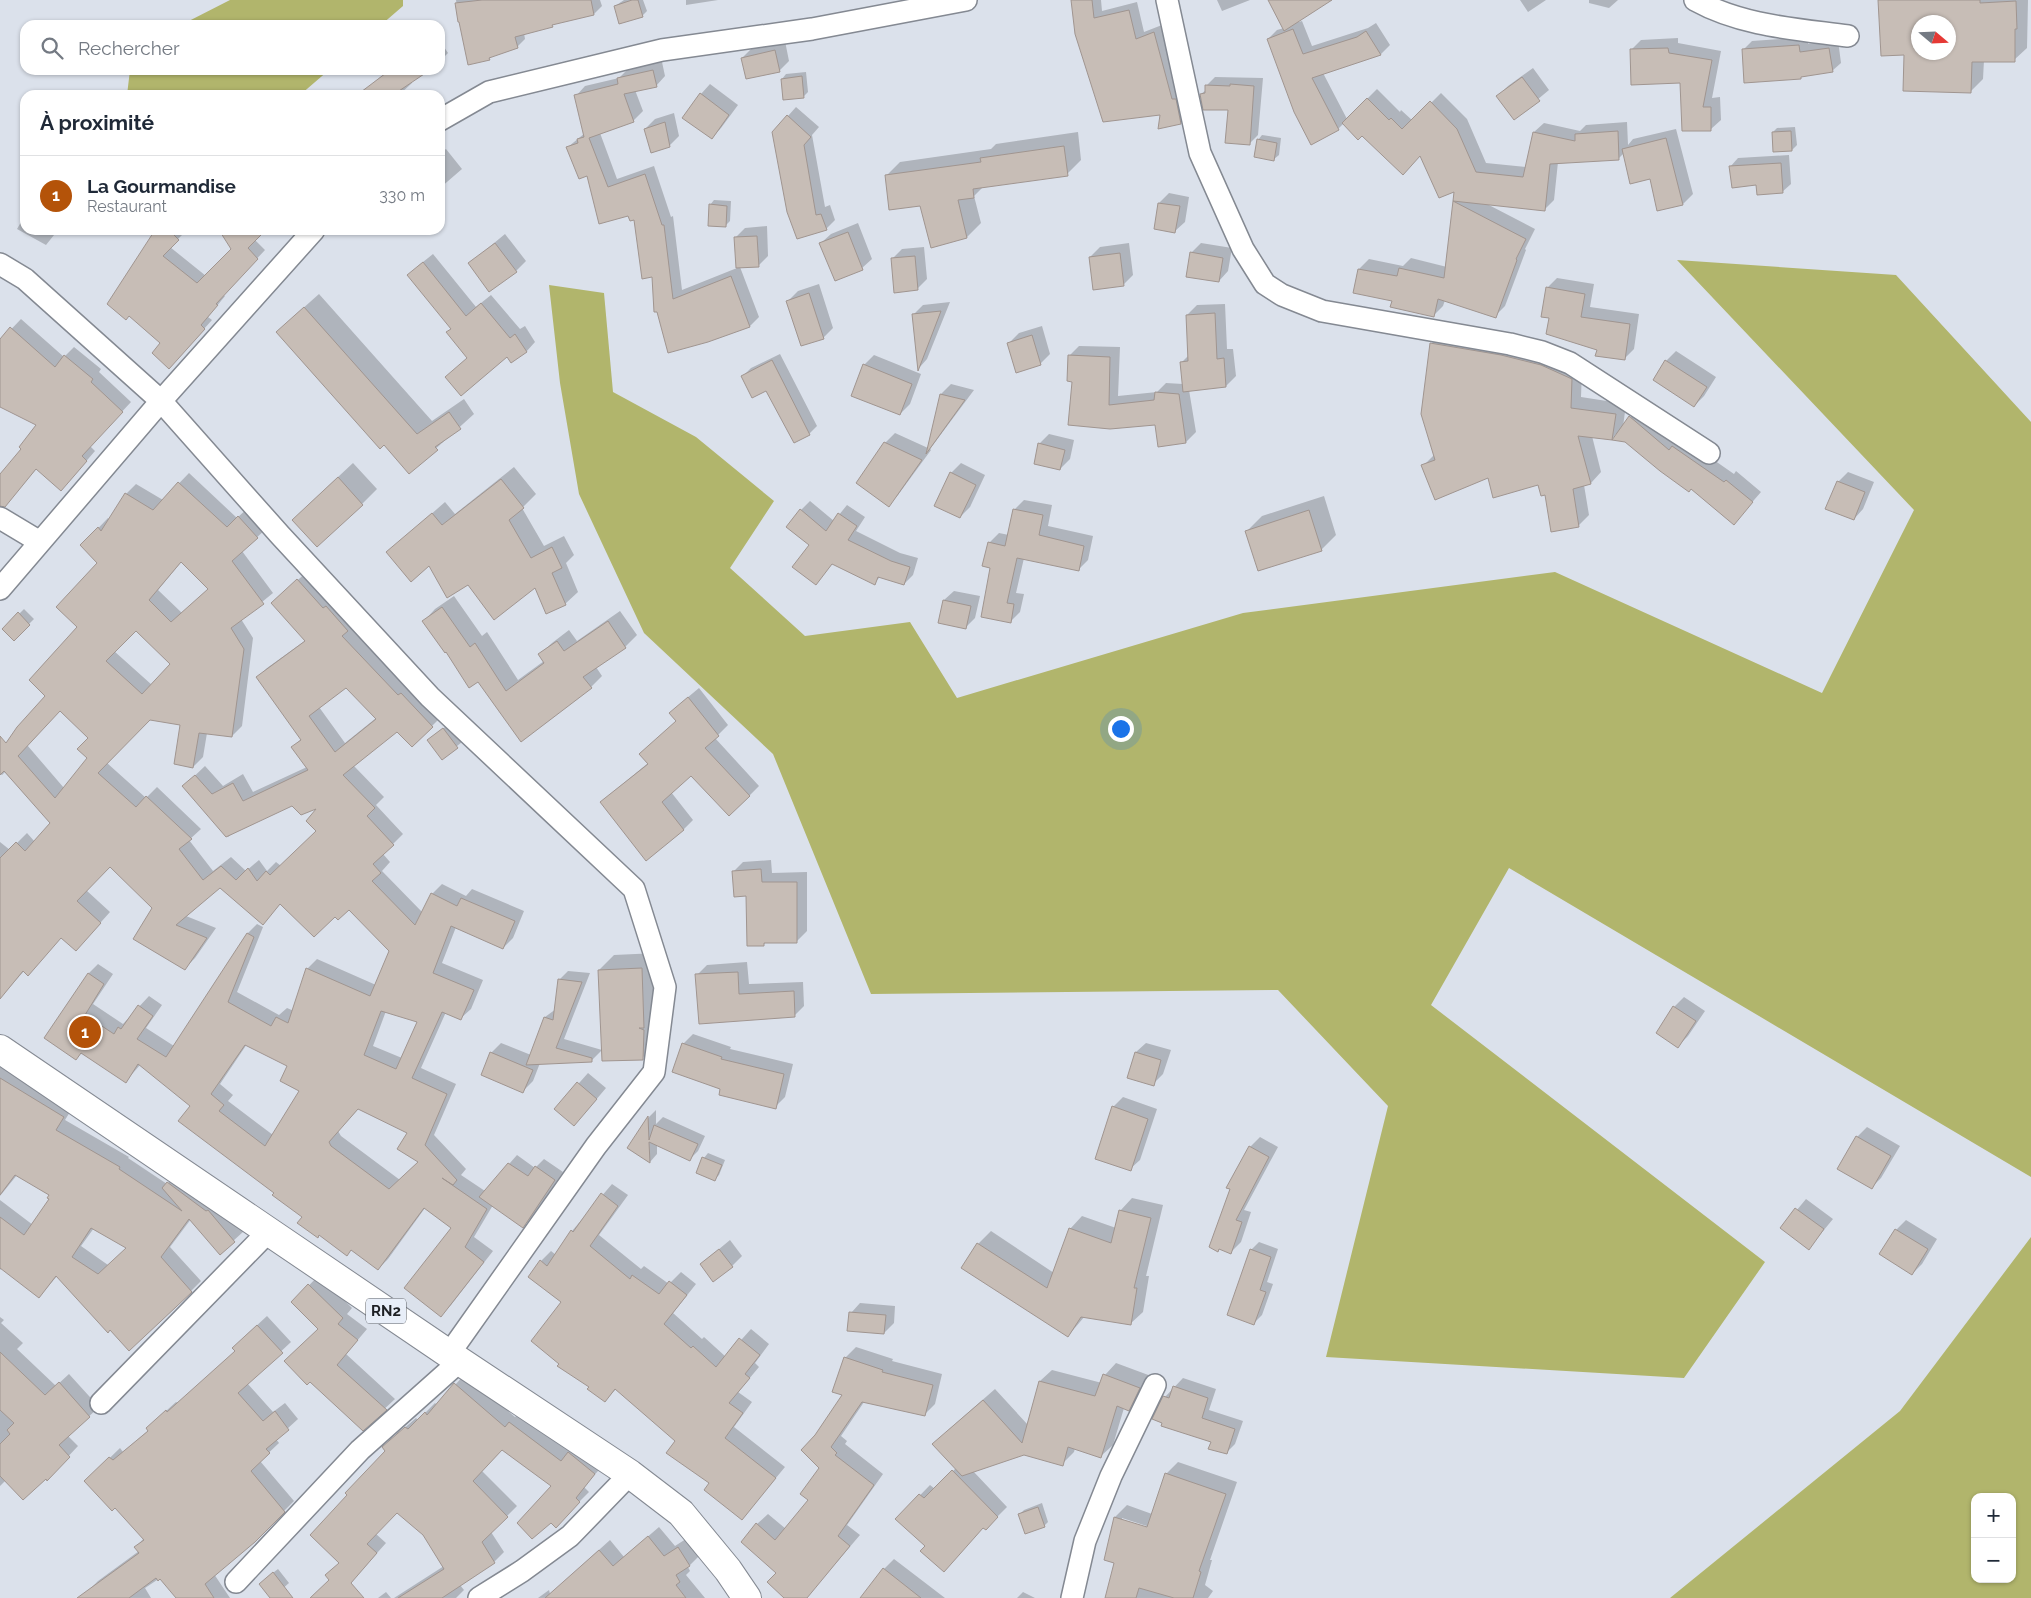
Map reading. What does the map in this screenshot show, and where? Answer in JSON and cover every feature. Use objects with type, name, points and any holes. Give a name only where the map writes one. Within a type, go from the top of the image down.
[{"type":"highway","name":"RN2","points":[[0,1049],[454,1358],[630,1474],[681,1513],[728,1570],[747,1598]]},
{"type":"street","points":[[445,117],[489,92],[662,50],[812,29],[966,0]]},
{"type":"street","points":[[1167,0],[1200,153],[1243,249],[1265,284],[1282,295],[1322,311],[1510,344],[1542,352],[1570,363],[1709,453]]},
{"type":"street","points":[[1695,0],[1736,18],[1767,25],[1848,36]]},
{"type":"street","points":[[0,589],[161,401],[310,235]]},
{"type":"street","points":[[0,264],[25,279],[161,401],[280,535],[430,697],[634,889],[665,987],[654,1072],[596,1146],[454,1358],[360,1450],[236,1582]]},
{"type":"street","points":[[0,518],[40,542]]},
{"type":"street","points":[[101,1403],[269,1231]]},
{"type":"street","points":[[1072,1598],[1085,1541],[1111,1476],[1155,1385]]},
{"type":"street","points":[[479,1598],[522,1571],[570,1536],[630,1474]]},
{"type":"green space","points":[[230,0],[403,0],[403,6],[387,20],[191,20]]},
{"type":"green space","points":[[129,75],[323,75],[306,90],[128,90]]},
{"type":"green space","points":[[1677,260],[1896,275],[2031,422],[2031,1177],[1509,868],[1431,1005],[1765,1262],[1684,1378],[1326,1357],[1388,1106],[1278,990],[871,994],[773,754],[644,633],[579,494],[560,383],[549,285],[604,293],[613,392],[696,437],[774,501],[730,568],[805,636],[910,622],[957,698],[1243,613],[1555,572],[1822,693],[1914,510]]},
{"type":"green space","points":[[2031,1237],[2031,1598],[1670,1598],[1900,1411]]},
{"type":"building","points":[[482,0],[591,0],[594,15],[552,25],[553,27],[515,37],[518,48],[489,58],[490,60],[468,65],[455,3]]},
{"type":"building","points":[[638,0],[643,17],[619,24],[614,6]]},
{"type":"building","points":[[1071,0],[1092,0],[1094,18],[1129,10],[1136,39],[1154,32],[1172,99],[1176,99],[1181,124],[1158,129],[1160,115],[1103,122],[1075,34]]},
{"type":"building","points":[[1268,0],[1332,0],[1284,31]]},
{"type":"building","points":[[1878,0],[1980,0],[1980,3],[2016,1],[2015,62],[1972,62],[1971,93],[1903,91],[1904,55],[1881,56]]},
{"type":"building","points":[[1293,29],[1303,54],[1357,37],[1366,31],[1381,55],[1312,78],[1339,130],[1311,145],[1294,112],[1267,39]]},
{"type":"building","points":[[1799,45],[1800,52],[1829,48],[1833,72],[1801,77],[1801,79],[1744,83],[1742,49]]},
{"type":"building","points":[[1668,48],[1669,53],[1712,60],[1703,107],[1711,107],[1711,131],[1682,131],[1680,83],[1631,85],[1630,49]]},
{"type":"building","points":[[775,50],[780,72],[746,79],[741,58]]},
{"type":"building","points":[[653,70],[657,87],[624,94],[634,122],[589,138],[608,187],[645,174],[662,225],[664,225],[673,299],[731,276],[750,327],[708,342],[668,353],[657,312],[654,312],[652,277],[642,279],[634,220],[630,221],[628,216],[599,224],[587,176],[579,179],[566,147],[578,143],[577,139],[584,137],[574,95],[618,84],[617,78]]},
{"type":"building","points":[[383,75],[423,75],[400,90],[364,90]]},
{"type":"building","points":[[802,76],[804,98],[783,100],[781,79]]},
{"type":"building","points":[[1522,77],[1540,101],[1514,120],[1496,96]]},
{"type":"building","points":[[1230,84],[1254,86],[1250,145],[1225,143],[1228,110],[1203,110],[1200,94],[1205,93],[1205,85],[1230,86]]},
{"type":"building","points":[[700,93],[729,115],[712,139],[682,118]]},
{"type":"building","points":[[1367,98],[1389,120],[1391,118],[1402,129],[1430,101],[1457,129],[1476,172],[1523,177],[1533,132],[1575,141],[1575,134],[1618,131],[1619,160],[1550,164],[1545,211],[1453,201],[1454,192],[1439,198],[1420,156],[1403,175],[1362,136],[1358,140],[1342,123]]},
{"type":"building","points":[[787,115],[811,137],[804,145],[816,215],[821,214],[827,230],[797,239],[787,212],[772,132]]},
{"type":"building","points":[[665,122],[670,147],[651,153],[644,129]]},
{"type":"building","points":[[1791,131],[1792,151],[1773,152],[1772,132]]},
{"type":"building","points":[[1666,138],[1683,205],[1657,211],[1650,179],[1630,184],[1622,149]]},
{"type":"building","points":[[1257,139],[1277,143],[1274,161],[1254,157]]},
{"type":"building","points":[[1064,146],[1068,176],[973,189],[974,198],[958,200],[967,238],[931,248],[920,206],[889,210],[885,175],[981,162],[980,158]]},
{"type":"building","points":[[1781,163],[1783,193],[1757,195],[1756,185],[1732,188],[1729,166]]},
{"type":"building","points":[[1453,201],[1526,239],[1516,259],[1496,318],[1438,299],[1434,317],[1390,307],[1392,301],[1353,293],[1358,269],[1397,276],[1399,268],[1444,278]]},
{"type":"building","points":[[1158,203],[1180,206],[1175,233],[1154,229]]},
{"type":"building","points":[[709,204],[727,206],[726,227],[708,226]]},
{"type":"building","points":[[848,232],[863,270],[835,281],[819,243]]},
{"type":"building","points":[[152,235],[174,235],[179,240],[163,256],[197,283],[231,249],[222,235],[261,235],[248,248],[258,259],[216,304],[218,305],[201,325],[205,329],[169,369],[152,353],[160,343],[129,316],[126,320],[107,304]]},
{"type":"building","points":[[757,236],[759,267],[736,268],[734,237]]},
{"type":"building","points":[[495,243],[517,272],[489,292],[468,263]]},
{"type":"building","points":[[1190,252],[1223,258],[1219,282],[1186,277]]},
{"type":"building","points":[[1120,253],[1124,286],[1093,290],[1089,257]]},
{"type":"building","points":[[915,256],[918,290],[894,293],[891,258]]},
{"type":"building","points":[[423,262],[466,316],[481,303],[510,338],[515,334],[527,352],[511,363],[507,357],[461,396],[445,377],[467,358],[446,332],[451,329],[407,275]]},
{"type":"building","points":[[1546,287],[1585,294],[1581,317],[1630,324],[1625,360],[1595,356],[1597,350],[1546,334],[1549,318],[1541,317]]},
{"type":"building","points":[[809,293],[824,339],[801,346],[786,301]]},
{"type":"building","points":[[304,307],[417,434],[449,412],[461,429],[435,447],[438,450],[409,474],[384,445],[380,449],[276,332]]},
{"type":"building","points":[[941,311],[918,371],[912,314]]},
{"type":"building","points":[[1215,313],[1217,359],[1224,358],[1226,387],[1183,392],[1180,362],[1188,361],[1186,315]]},
{"type":"building","points":[[10,327],[55,367],[64,355],[93,379],[91,382],[123,412],[82,456],[87,461],[61,491],[36,469],[5,507],[0,506],[0,474],[21,449],[19,447],[36,425],[0,407],[0,339]]},
{"type":"building","points":[[1032,335],[1041,365],[1016,373],[1007,343]]},
{"type":"building","points":[[1430,343],[1501,355],[1541,365],[1572,379],[1571,408],[1616,414],[1612,440],[1578,436],[1591,484],[1573,489],[1579,527],[1551,532],[1545,495],[1541,496],[1538,485],[1493,498],[1488,478],[1435,500],[1421,465],[1435,460],[1421,414]]},
{"type":"building","points":[[1068,355],[1110,357],[1109,405],[1154,400],[1155,392],[1179,394],[1186,443],[1158,447],[1155,425],[1110,429],[1068,425],[1072,382],[1067,381]]},
{"type":"building","points":[[772,360],[810,435],[794,443],[766,391],[752,398],[741,376]]},
{"type":"building","points":[[1665,360],[1707,387],[1694,407],[1653,380]]},
{"type":"building","points":[[863,364],[912,384],[900,415],[851,396]]},
{"type":"building","points":[[940,394],[965,400],[926,454]]},
{"type":"building","points":[[1629,416],[1669,450],[1672,446],[1724,482],[1726,480],[1753,502],[1734,525],[1691,489],[1689,492],[1625,442],[1612,440]]},
{"type":"building","points":[[884,442],[922,460],[889,507],[856,483]]},
{"type":"building","points":[[1038,443],[1065,450],[1060,470],[1034,464]]},
{"type":"building","points":[[950,472],[976,485],[960,518],[934,506]]},
{"type":"building","points":[[338,477],[363,505],[317,547],[292,520]]},
{"type":"building","points":[[501,479],[524,508],[509,520],[531,558],[552,547],[562,568],[552,573],[566,605],[546,614],[535,588],[494,620],[468,585],[447,598],[429,566],[411,582],[386,552],[432,513],[442,525]]},
{"type":"building","points":[[1837,481],[1865,492],[1854,520],[1825,509]]},
{"type":"building","points":[[178,482],[227,527],[238,516],[258,538],[232,561],[264,604],[231,628],[244,649],[232,737],[199,733],[193,768],[174,764],[180,725],[150,720],[98,773],[136,807],[146,796],[192,839],[179,849],[203,880],[221,866],[236,880],[248,868],[257,881],[266,871],[270,875],[316,831],[306,821],[316,809],[301,815],[292,806],[226,837],[182,786],[195,775],[212,794],[233,783],[243,801],[308,770],[291,747],[301,740],[256,677],[305,641],[271,603],[297,579],[323,608],[326,606],[348,631],[342,636],[398,695],[401,693],[433,727],[412,747],[397,732],[343,775],[375,808],[367,816],[394,845],[373,864],[381,873],[372,881],[415,925],[431,893],[457,906],[461,898],[515,921],[503,949],[451,926],[433,973],[474,990],[461,1020],[442,1012],[412,1078],[447,1094],[425,1145],[457,1180],[453,1185],[442,1178],[487,1209],[465,1247],[484,1262],[441,1317],[404,1288],[451,1228],[424,1208],[378,1270],[351,1250],[347,1256],[319,1235],[318,1238],[297,1223],[302,1217],[272,1195],[274,1193],[178,1121],[190,1106],[138,1064],[126,1083],[81,1053],[76,1060],[44,1038],[88,973],[104,984],[85,1015],[114,1034],[118,1027],[121,1029],[138,1005],[153,1016],[137,1039],[166,1057],[247,933],[254,937],[228,1002],[271,1026],[276,1017],[288,1023],[306,968],[370,996],[389,951],[349,910],[338,920],[335,917],[314,937],[280,904],[263,925],[220,888],[176,925],[207,938],[185,970],[133,939],[152,908],[110,867],[77,901],[101,923],[76,951],[61,938],[28,976],[23,971],[0,999],[0,858],[16,842],[25,851],[50,823],[4,771],[0,775],[0,736],[6,743],[17,727],[45,696],[29,680],[77,627],[56,607],[97,563],[80,545],[98,527],[101,531],[125,493],[153,510]],"holes":[[[181,562],[208,589],[171,622],[149,600]],[[136,631],[170,664],[142,694],[106,661]],[[346,688],[376,719],[335,752],[309,716]],[[60,711],[88,738],[77,749],[87,758],[55,798],[18,756]],[[381,1011],[417,1022],[396,1069],[364,1055]],[[245,1045],[287,1066],[280,1081],[299,1091],[265,1146],[219,1111],[224,1105],[211,1094]],[[358,1109],[407,1133],[397,1149],[418,1162],[389,1189],[331,1146],[329,1142]]]},
{"type":"building","points":[[800,509],[826,531],[838,513],[857,526],[848,540],[891,561],[910,567],[904,585],[878,577],[875,585],[832,564],[816,585],[792,567],[809,545],[786,527]]},
{"type":"building","points":[[1013,509],[1043,515],[1039,535],[1084,546],[1079,571],[1017,558],[1007,603],[1014,604],[1011,623],[981,617],[990,568],[982,566],[988,542],[1005,546]]},
{"type":"building","points":[[1309,510],[1322,551],[1258,571],[1245,531]]},
{"type":"building","points":[[943,600],[971,606],[966,629],[938,623]]},
{"type":"building","points":[[442,607],[470,647],[475,643],[506,691],[544,663],[538,654],[557,641],[564,651],[608,621],[626,648],[583,677],[592,688],[521,742],[478,682],[469,688],[446,652],[422,621]]},
{"type":"building","points":[[18,612],[30,625],[14,641],[2,629]]},
{"type":"building","points":[[688,697],[719,736],[705,748],[750,796],[729,816],[691,776],[662,802],[684,830],[646,861],[600,802],[648,764],[639,754],[676,721],[669,713]]},
{"type":"building","points":[[443,728],[458,748],[442,760],[427,740]]},
{"type":"building","points":[[761,869],[762,882],[797,882],[797,943],[764,943],[764,946],[747,946],[746,896],[734,897],[732,871]]},
{"type":"building","points":[[642,968],[644,1028],[639,1028],[644,1030],[643,1060],[602,1061],[598,970]]},
{"type":"building","points":[[738,972],[739,994],[794,991],[795,1017],[699,1024],[695,974]]},
{"type":"building","points":[[558,979],[582,982],[556,1048],[592,1058],[592,1062],[526,1065],[544,1017],[553,1020]]},
{"type":"building","points":[[1673,1006],[1696,1021],[1678,1048],[1656,1033]]},
{"type":"building","points":[[682,1043],[722,1057],[721,1059],[784,1074],[776,1109],[719,1095],[720,1089],[672,1072]]},
{"type":"building","points":[[490,1052],[533,1070],[523,1093],[481,1075]]},
{"type":"building","points":[[1135,1052],[1161,1060],[1154,1086],[1127,1078]]},
{"type":"building","points":[[0,1078],[64,1117],[56,1130],[120,1167],[119,1169],[182,1211],[162,1188],[167,1182],[206,1211],[208,1210],[235,1242],[220,1255],[189,1219],[161,1257],[192,1292],[129,1351],[110,1330],[108,1333],[56,1276],[39,1298],[0,1268],[0,1217],[24,1235],[49,1199],[47,1198],[49,1195],[15,1175],[0,1195]],"holes":[[[91,1228],[126,1248],[98,1274],[72,1257]]]},
{"type":"building","points":[[577,1082],[597,1099],[574,1126],[554,1109]]},
{"type":"building","points":[[1112,1106],[1148,1119],[1131,1171],[1095,1159]]},
{"type":"building","points":[[648,1116],[649,1140],[654,1125],[698,1144],[690,1161],[649,1142],[650,1163],[627,1148]]},
{"type":"building","points":[[1856,1136],[1891,1156],[1872,1189],[1837,1169]]},
{"type":"building","points":[[1249,1146],[1269,1157],[1236,1220],[1242,1222],[1231,1254],[1219,1249],[1218,1252],[1209,1247],[1230,1189],[1226,1188]]},
{"type":"building","points":[[702,1157],[722,1165],[715,1181],[696,1173]]},
{"type":"building","points":[[508,1163],[528,1176],[535,1166],[555,1180],[523,1228],[479,1197]]},
{"type":"building","points":[[601,1193],[618,1206],[590,1246],[630,1279],[632,1275],[659,1294],[669,1281],[687,1295],[664,1324],[691,1348],[693,1346],[716,1367],[739,1338],[760,1355],[745,1374],[750,1378],[729,1403],[743,1413],[725,1438],[776,1478],[742,1520],[704,1490],[709,1483],[666,1453],[675,1441],[615,1389],[605,1402],[587,1389],[589,1387],[557,1366],[559,1364],[531,1341],[561,1302],[528,1277],[540,1260],[547,1266],[571,1230],[573,1232]]},
{"type":"building","points":[[1795,1208],[1824,1229],[1809,1250],[1780,1228]]},
{"type":"building","points":[[1119,1210],[1151,1218],[1134,1288],[1137,1288],[1131,1325],[1081,1317],[1068,1337],[961,1268],[977,1243],[1047,1288],[1069,1228],[1111,1243]]},
{"type":"building","points":[[1895,1229],[1928,1249],[1912,1275],[1879,1254]]},
{"type":"building","points":[[719,1249],[733,1267],[713,1282],[700,1264]]},
{"type":"building","points":[[1250,1249],[1271,1257],[1260,1290],[1266,1292],[1254,1325],[1227,1315]]},
{"type":"building","points":[[308,1284],[343,1318],[338,1324],[358,1340],[337,1365],[387,1410],[363,1431],[310,1382],[307,1385],[284,1361],[318,1329],[291,1302]]},
{"type":"building","points":[[849,1312],[886,1315],[884,1334],[847,1331]]},
{"type":"building","points":[[257,1325],[283,1353],[238,1393],[263,1421],[275,1411],[289,1430],[266,1449],[270,1453],[251,1471],[285,1512],[255,1542],[205,1584],[214,1598],[176,1598],[160,1579],[158,1581],[156,1578],[129,1598],[77,1598],[139,1553],[134,1547],[144,1540],[115,1508],[112,1511],[84,1481],[109,1457],[113,1460],[148,1431],[146,1428],[166,1410],[167,1412],[235,1351],[232,1348]]},
{"type":"building","points":[[0,1352],[45,1395],[59,1382],[90,1417],[59,1445],[70,1457],[47,1481],[46,1479],[23,1500],[0,1476],[0,1444],[10,1434],[7,1430],[14,1423],[0,1410]]},
{"type":"building","points":[[844,1357],[883,1370],[882,1372],[933,1385],[925,1416],[862,1402],[831,1447],[837,1453],[835,1455],[874,1485],[838,1536],[850,1546],[807,1598],[784,1598],[767,1582],[776,1573],[741,1542],[756,1523],[775,1540],[808,1500],[800,1494],[819,1468],[801,1450],[815,1435],[842,1395],[832,1392]]},
{"type":"building","points":[[1103,1374],[1140,1388],[1129,1411],[1117,1406],[1101,1458],[1068,1447],[1063,1466],[1024,1455],[962,1476],[932,1444],[983,1400],[1022,1443],[1039,1381],[1095,1396]]},
{"type":"building","points":[[454,1383],[505,1427],[509,1422],[561,1461],[568,1452],[595,1474],[576,1498],[580,1502],[556,1528],[551,1523],[532,1539],[517,1523],[551,1486],[502,1450],[473,1481],[508,1517],[482,1542],[495,1563],[442,1598],[398,1598],[444,1569],[423,1535],[397,1513],[367,1544],[377,1553],[351,1583],[364,1598],[310,1598],[329,1580],[325,1575],[339,1563],[310,1535],[347,1495],[345,1493],[385,1451],[382,1447],[405,1427],[408,1429],[425,1412],[427,1415]]},
{"type":"building","points":[[1173,1386],[1208,1398],[1202,1418],[1235,1429],[1227,1454],[1208,1449],[1211,1442],[1161,1426],[1162,1423],[1152,1419],[1163,1396],[1169,1398]]},
{"type":"building","points":[[952,1470],[998,1517],[986,1530],[983,1528],[944,1572],[920,1551],[925,1546],[895,1519],[919,1494],[924,1498]]},
{"type":"building","points":[[1165,1473],[1226,1494],[1199,1571],[1201,1572],[1193,1598],[1174,1598],[1139,1588],[1136,1598],[1105,1598],[1114,1563],[1104,1560],[1114,1517],[1147,1527]]},
{"type":"building","points":[[1038,1507],[1045,1527],[1025,1534],[1018,1514]]},
{"type":"building","points":[[648,1536],[664,1556],[678,1547],[690,1566],[676,1575],[680,1582],[676,1585],[686,1598],[545,1598],[599,1550],[613,1566]]},
{"type":"building","points":[[883,1568],[921,1598],[860,1598]]},
{"type":"building","points":[[273,1572],[293,1598],[270,1598],[259,1584]]},
{"type":"place","name":"La Gourmandise","points":[[85,1032]]}]
